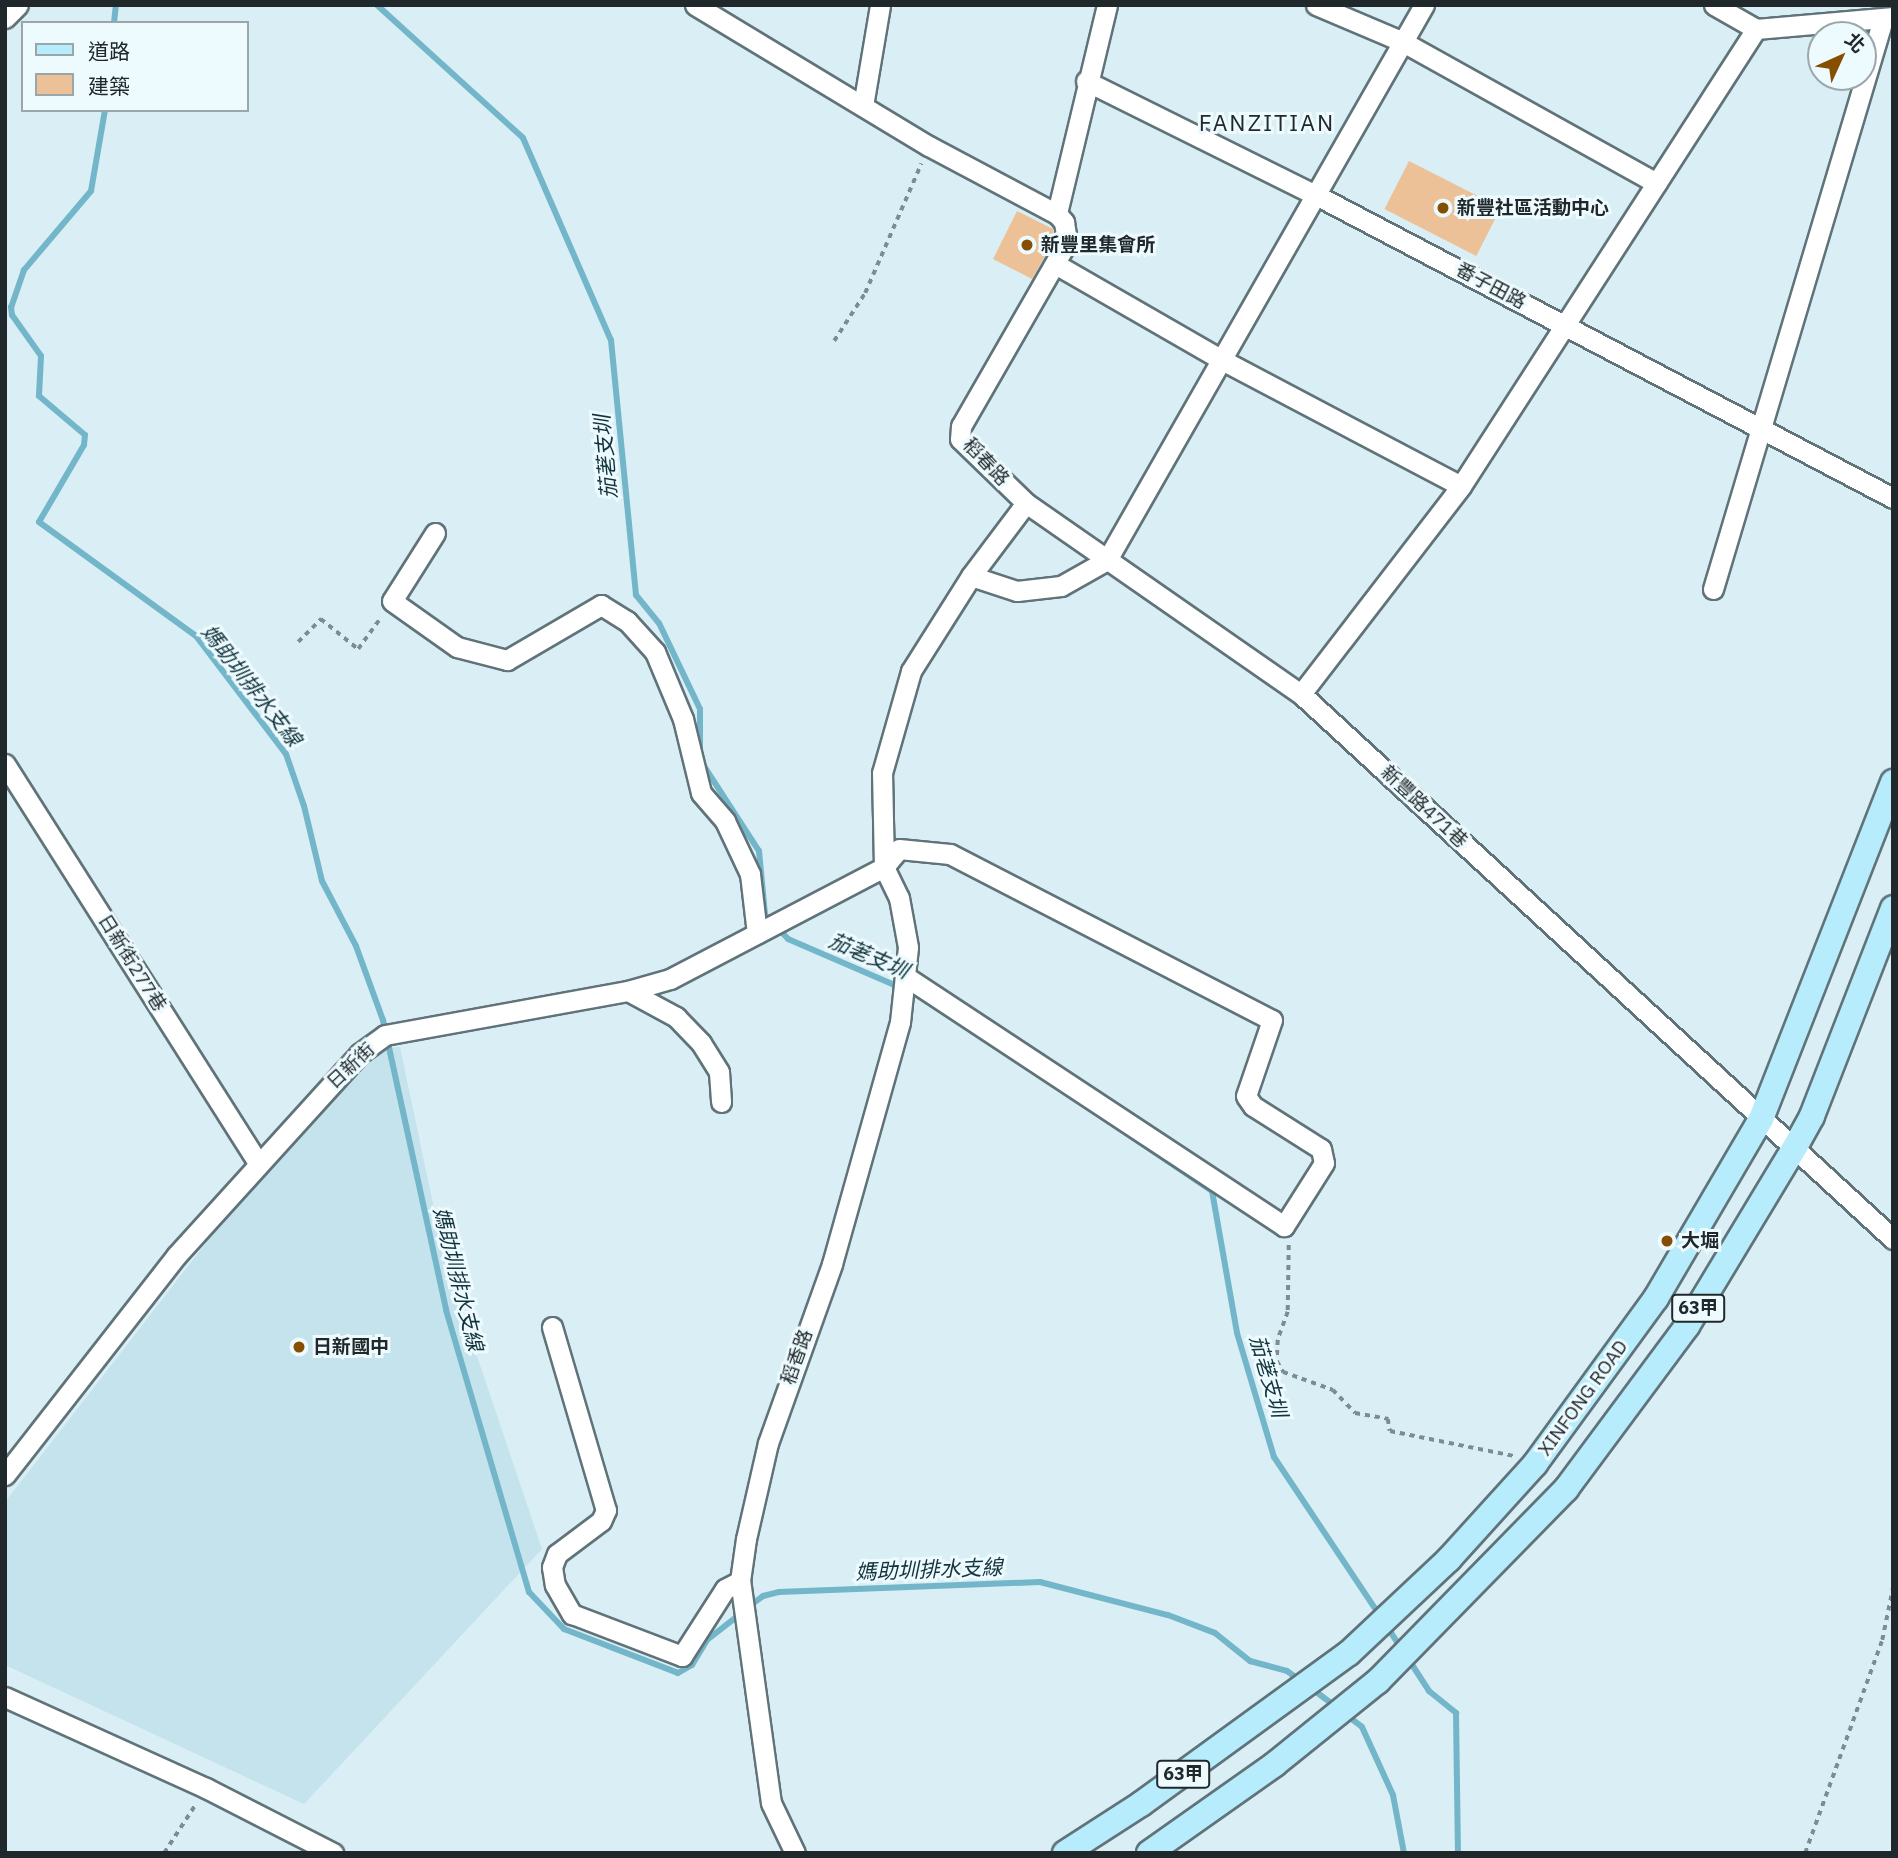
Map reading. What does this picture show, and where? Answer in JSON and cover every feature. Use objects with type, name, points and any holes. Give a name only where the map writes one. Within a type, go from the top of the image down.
[{"type":"main road","name":"XINFONG ROAD","points":[[1065,1853],[1141,1804],[1306,1685],[1383,1621],[1449,1559],[1535,1464],[1656,1298],[1761,1119],[1893,782]]},
{"type":"main road","name":"XINFONG ROAD","points":[[1149,1853],[1275,1764],[1341,1711],[1405,1654],[1566,1489],[1687,1326],[1795,1147],[1812,1116],[1893,908]]},
{"type":"street","points":[[5,18],[18,5]]},
{"type":"street","points":[[695,5],[929,146],[1057,214]]},
{"type":"street","points":[[863,106],[880,5]]},
{"type":"street","name":"稻春路","points":[[1026,503],[960,439],[961,426],[1057,265],[1067,242],[1064,222],[1057,214],[1086,81],[1107,5]]},
{"type":"street","points":[[1316,5],[1403,42],[1656,183]]},
{"type":"street","points":[[971,576],[1017,591],[1028,590],[1061,586],[1107,560],[1424,5]]},
{"type":"street","points":[[1713,589],[1760,426],[1888,18],[1756,29],[1714,5]]},
{"type":"street","points":[[1301,694],[1461,486],[1756,29]]},
{"type":"street","name":"番子田路","points":[[1086,81],[1314,194],[1893,498]]},
{"type":"street","points":[[1057,265],[1222,360],[1461,486]]},
{"type":"street","points":[[884,867],[882,773],[911,671],[971,576],[1026,503]]},
{"type":"street","name":"新豐路471巷","points":[[1026,503],[1301,694],[1893,1239]]},
{"type":"street","points":[[435,533],[392,601],[457,647],[507,660],[601,605],[627,621],[666,672],[701,793],[725,821],[750,874],[757,934]]},
{"type":"street","name":"日新街277巷","points":[[5,764],[258,1163]]},
{"type":"street","name":"日新街","points":[[5,1475],[176,1256],[359,1054],[384,1035],[628,991],[682,973],[884,867],[899,849],[950,854],[1272,1020],[1246,1096],[1253,1106],[1321,1149],[1324,1163],[1284,1226]]},
{"type":"street","name":"稻香路","points":[[795,1853],[771,1802],[740,1581],[768,1443],[857,1180],[900,1022],[908,947],[899,898],[884,867]]},
{"type":"street","points":[[905,976],[1284,1226]]},
{"type":"street","points":[[628,991],[677,1017],[701,1043],[719,1072],[721,1102]]},
{"type":"street","points":[[551,1327],[606,1510],[601,1521],[557,1554],[552,1567],[555,1585],[572,1614],[682,1656],[725,1590],[740,1581]]},
{"type":"street","points":[[5,1697],[206,1787],[333,1853]]},
{"type":"path","points":[[834,341],[865,293],[929,146]]},
{"type":"path","points":[[299,642],[321,619],[358,649],[392,601]]},
{"type":"path","points":[[1284,1226],[1288,1234],[1290,1279],[1288,1312],[1278,1340],[1277,1361],[1283,1372],[1333,1390],[1355,1413],[1388,1419],[1390,1431],[1535,1464]]},
{"type":"path","points":[[1805,1853],[1882,1640],[1893,1587]]},
{"type":"path","points":[[164,1853],[206,1787]]},
{"type":"shaded area","name":"日新國中","points":[[400,1047],[445,1261],[542,1549],[304,1804],[5,1665],[5,1502],[258,1176],[379,1049]]},
{"type":"building","name":"新豐社區活動中心","points":[[1409,161],[1501,208],[1476,256],[1384,209]]},
{"type":"building","name":"新豐里集會所","points":[[1017,211],[1053,229],[1054,240],[1032,279],[993,259]]},
{"type":"waterway","name":"媽助圳排水支線","points":[[114,21],[116,5]]},
{"type":"waterway","name":"茄荖支圳","points":[[377,5],[523,138],[611,340],[636,595],[659,623],[700,709],[700,753]]},
{"type":"waterway","name":"媽助圳排水支線","points":[[105,112],[91,191],[24,270],[11,307],[12,315],[41,356],[39,396],[85,435],[84,445],[39,522],[196,636],[286,754],[304,806],[322,881],[356,946],[383,1020],[446,1310],[529,1592],[564,1629],[678,1673],[692,1665],[707,1640],[740,1614]]},
{"type":"waterway","name":"茄荖支圳","points":[[702,763],[759,851],[765,915],[788,939],[901,988]]},
{"type":"waterway","name":"茄荖支圳","points":[[1101,1116],[1212,1191],[1237,1333],[1274,1457],[1380,1616]]},
{"type":"waterway","name":"媽助圳排水支線","points":[[748,1607],[763,1596],[779,1592],[1040,1582],[1168,1615],[1215,1633],[1250,1661],[1287,1671],[1300,1680]]},
{"type":"waterway","name":"茄荖支圳","points":[[1386,1625],[1401,1648]]},
{"type":"waterway","name":"茄荖支圳","points":[[1409,1660],[1429,1691],[1456,1713],[1458,1853]]},
{"type":"waterway","name":"媽助圳排水支線","points":[[1311,1688],[1336,1707]]},
{"type":"waterway","name":"媽助圳排水支線","points":[[1345,1714],[1362,1727],[1393,1795],[1404,1853]]},
{"type":"place","name":"新豐社區活動中心","points":[[1443,208]]},
{"type":"place","name":"新豐里集會所","points":[[1027,245]]},
{"type":"place","name":"大堀","points":[[1667,1241]]},
{"type":"place","name":"日新國中","points":[[299,1347]]},
{"type":"district","name":"FANZITIAN","points":[[1267,122]]}]
